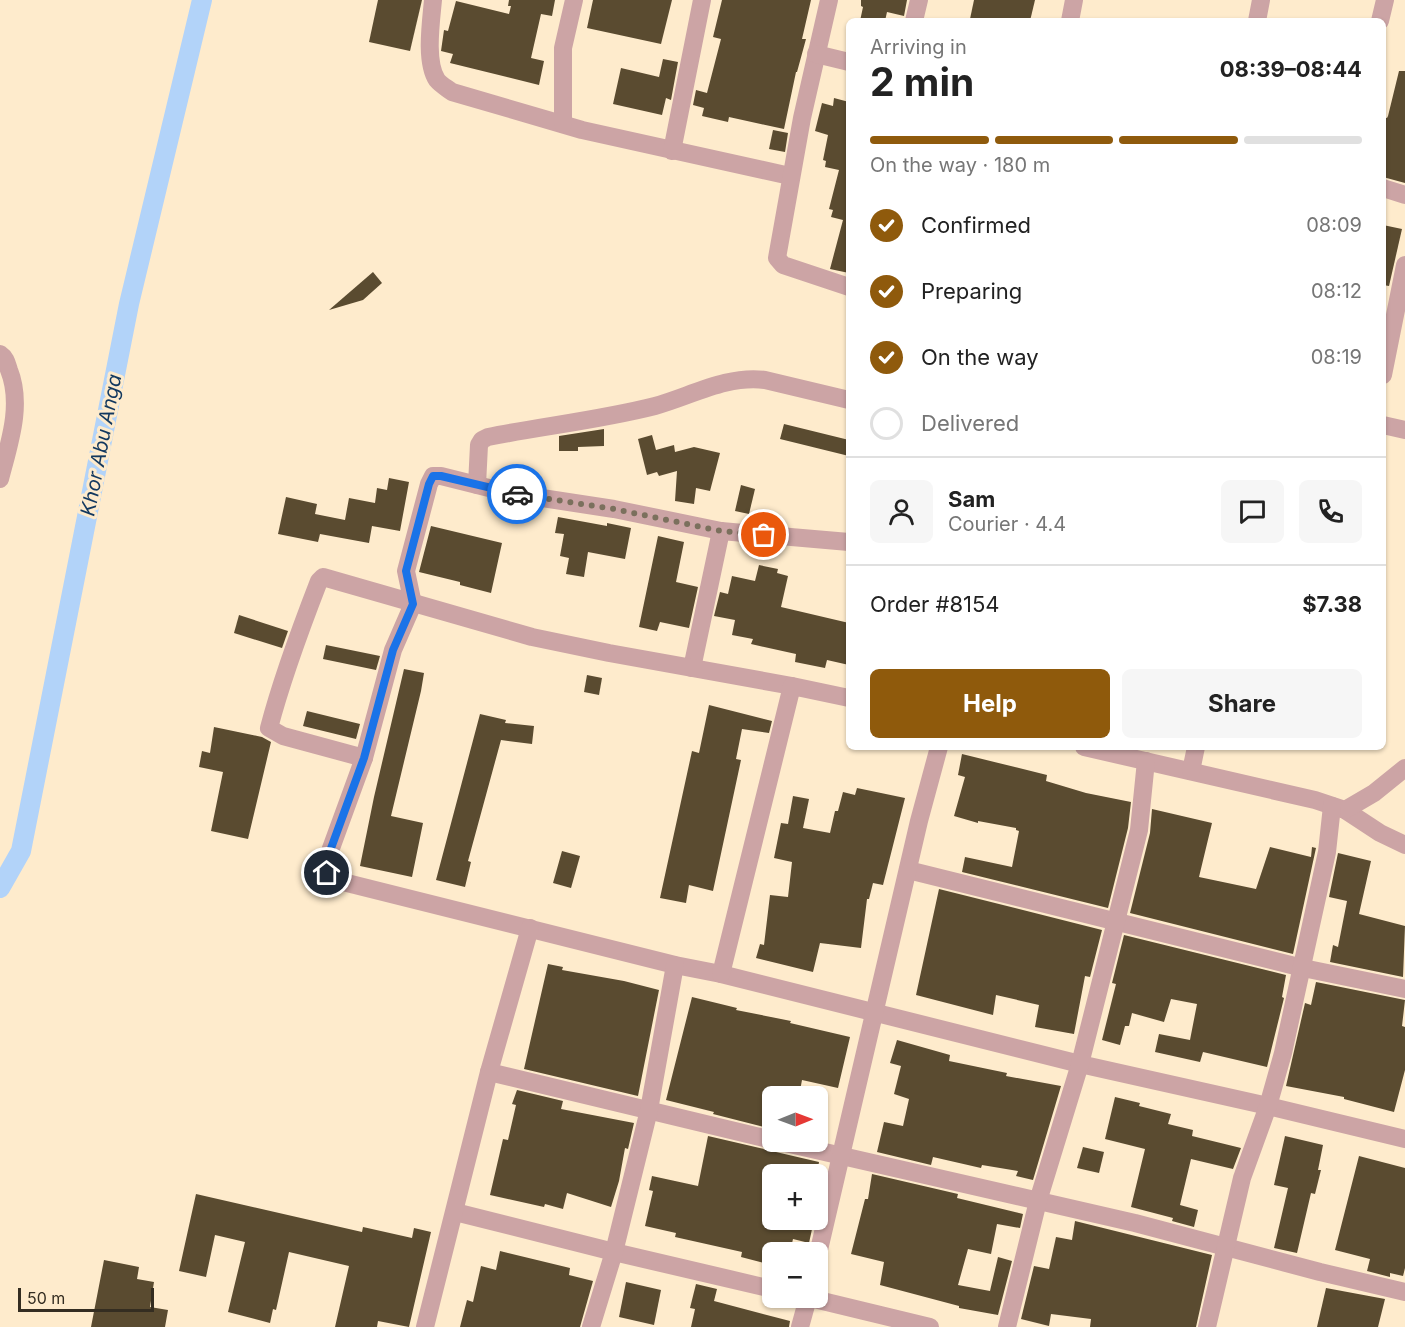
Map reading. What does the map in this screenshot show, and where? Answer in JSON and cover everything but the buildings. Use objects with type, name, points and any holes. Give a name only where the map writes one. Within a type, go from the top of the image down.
[{"type":"street","points":[[433,0],[430,33],[432,71],[438,83],[452,92],[563,124],[672,151],[790,176]]},
{"type":"street","points":[[563,124],[563,48],[574,0]]},
{"type":"street","points":[[672,151],[702,0]]},
{"type":"street","points":[[830,0],[790,176],[777,258],[783,265],[846,286]]},
{"type":"street","points":[[915,18],[919,0]]},
{"type":"street","points":[[1071,18],[1074,0]]},
{"type":"street","points":[[1258,18],[1261,0]]},
{"type":"street","points":[[1381,18],[1385,0]]},
{"type":"street","points":[[816,54],[846,61]]},
{"type":"street","points":[[1386,189],[1405,195]]},
{"type":"street","points":[[1386,360],[1405,265]]},
{"type":"street","points":[[0,354],[4,357],[12,378],[15,400],[12,430],[0,479]]},
{"type":"street","points":[[477,485],[479,445],[488,437],[636,410],[753,378],[846,399]]},
{"type":"street","points":[[1386,426],[1405,430]]},
{"type":"street","points":[[846,542],[721,531],[614,509],[509,493],[433,476],[406,571],[413,604],[393,650],[364,758],[326,862],[327,873],[335,880],[675,965],[721,974],[1080,1064],[1405,1139]]},
{"type":"street","points":[[692,668],[721,531]]},
{"type":"street","points":[[364,758],[283,736],[269,728],[297,635],[319,581],[323,577],[532,637],[846,697]]},
{"type":"street","points":[[721,974],[792,686]]},
{"type":"street","points":[[821,1242],[938,750]]},
{"type":"street","points":[[1097,750],[1294,795],[1338,808],[1405,845]]},
{"type":"street","points":[[1191,771],[1195,750]]},
{"type":"street","points":[[1006,1327],[1038,1201],[1080,1064],[1139,830],[1146,761]]},
{"type":"street","points":[[1338,808],[1374,793],[1405,768]]},
{"type":"street","points":[[1207,1327],[1242,1178],[1268,1106],[1283,1053],[1338,808]]},
{"type":"street","points":[[908,870],[1303,968],[1405,989]]},
{"type":"street","points":[[425,1327],[489,1072],[530,928]]},
{"type":"street","points":[[591,1327],[614,1252],[649,1110],[675,965]]},
{"type":"street","points":[[489,1072],[762,1138]]},
{"type":"street","points":[[828,1152],[1135,1223],[1225,1248],[1405,1292]]},
{"type":"street","points":[[455,1212],[762,1287]]},
{"type":"street","points":[[828,1303],[930,1327]]},
{"type":"street","points":[[800,1327],[806,1308]]},
{"type":"waterway","name":"Khor Abu Anga","points":[[0,888],[21,851],[129,304],[202,0]]},
{"type":"way so far","points":[[517,494],[614,509],[721,531],[764,535]]},
{"type":"route","points":[[327,873],[326,862],[364,758],[393,650],[413,604],[406,571],[433,476],[517,494]]}]
